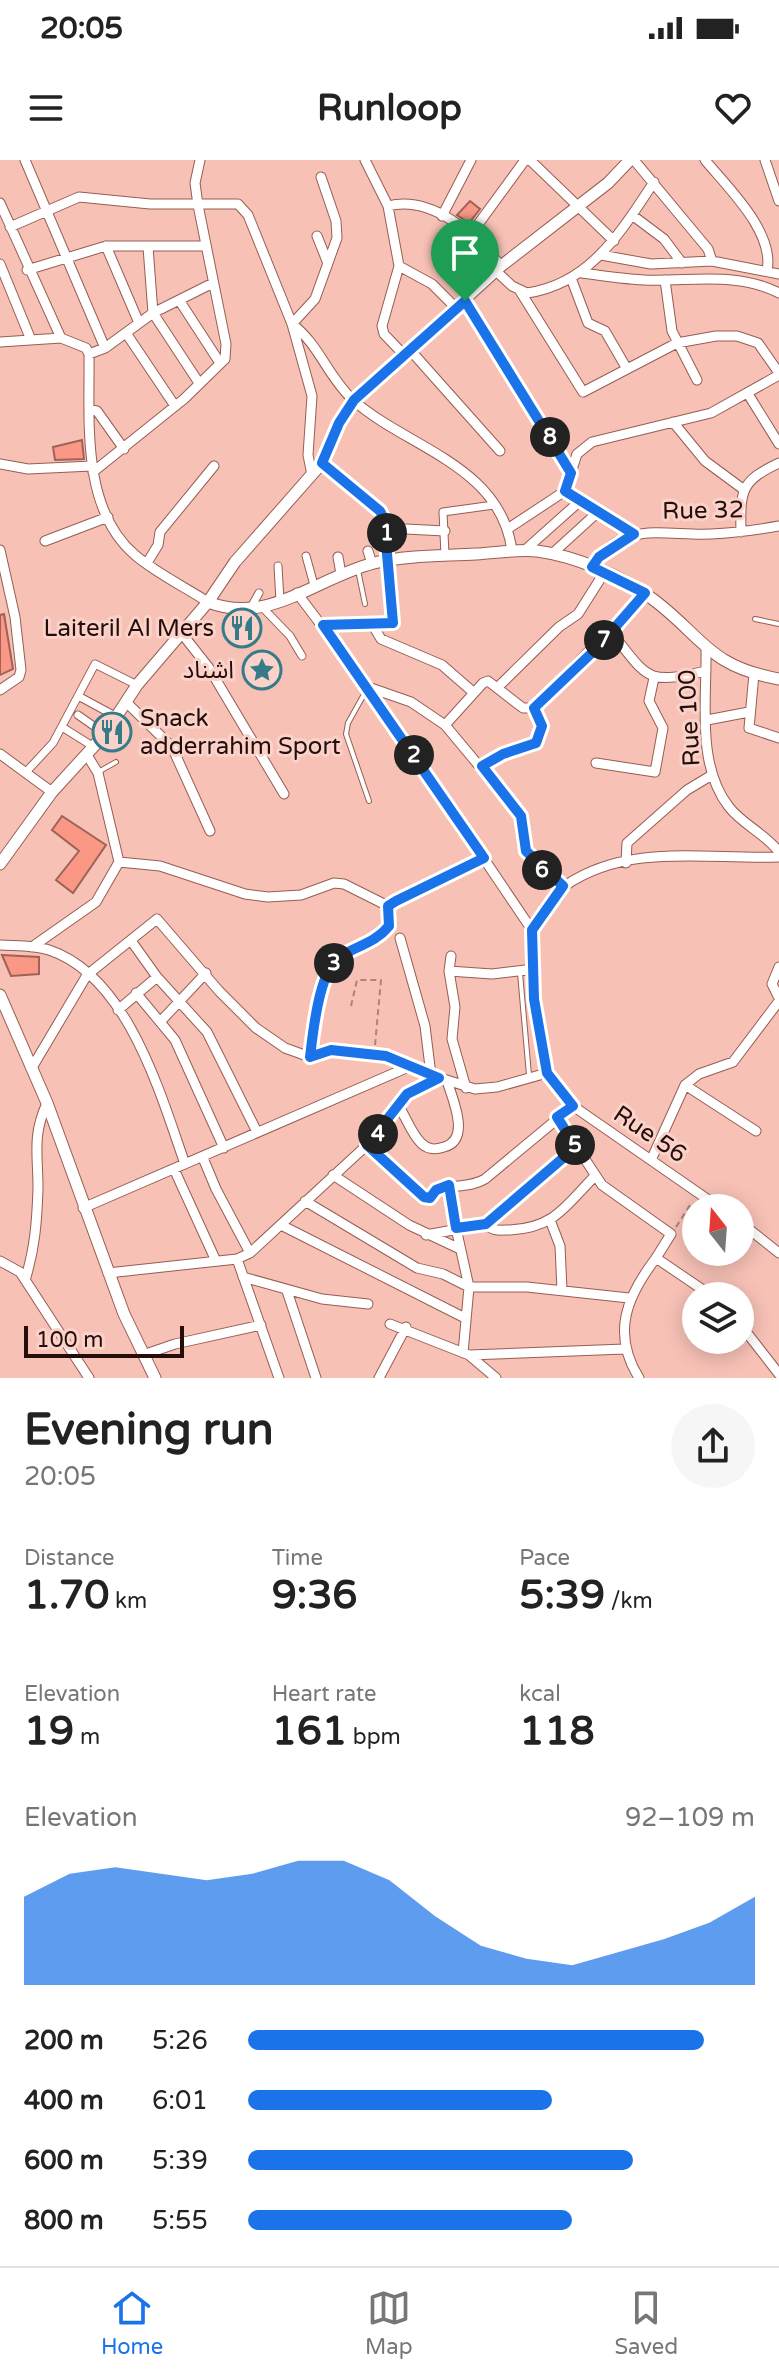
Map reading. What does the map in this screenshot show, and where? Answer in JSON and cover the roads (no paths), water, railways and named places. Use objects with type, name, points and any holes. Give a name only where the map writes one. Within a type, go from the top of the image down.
[{"type":"street","points":[[25,160],[105,348]]},
{"type":"street","points":[[0,464],[28,469],[93,469],[124,449],[225,359],[226,344],[195,183],[200,160]]},
{"type":"street","points":[[365,160],[388,206],[399,266],[382,326],[384,334],[408,354],[500,451]]},
{"type":"street","points":[[442,216],[471,160]]},
{"type":"street","points":[[471,234],[528,160],[579,204],[614,241]]},
{"type":"street","points":[[0,864],[52,792],[105,734],[137,685],[183,635],[235,562],[322,463],[339,423],[354,400],[408,354],[498,268],[608,183],[632,160],[654,182],[708,249],[712,261]]},
{"type":"street","points":[[765,160],[779,201]]},
{"type":"street","points":[[709,161],[760,234],[768,253],[767,271]]},
{"type":"street","points":[[292,324],[315,299],[337,238],[336,221],[321,177]]},
{"type":"street","points":[[520,291],[538,291],[582,273],[614,241],[654,182]]},
{"type":"street","points":[[10,227],[79,197],[198,205],[238,204],[243,208],[276,279],[312,396],[308,455],[312,475]]},
{"type":"street","points":[[388,206],[412,202],[471,234],[520,291],[583,392],[677,343],[716,336],[743,337],[762,346],[779,374],[711,413],[592,442],[577,454],[565,491],[509,528]]},
{"type":"street","points":[[0,203],[27,270],[61,338]]},
{"type":"street","points":[[632,215],[664,239],[682,263]]},
{"type":"street","points":[[317,236],[327,261]]},
{"type":"street","points":[[27,270],[106,246],[206,246]]},
{"type":"street","points":[[106,246],[139,323]]},
{"type":"street","points":[[148,247],[153,313],[199,383]]},
{"type":"street","points":[[601,255],[651,264],[712,261],[779,274]]},
{"type":"street","points":[[0,264],[31,340]]},
{"type":"street","points":[[399,266],[461,305],[571,473]]},
{"type":"street","points":[[582,273],[665,280],[727,279],[751,282],[779,293]]},
{"type":"street","points":[[571,278],[588,323],[605,331],[627,369]]},
{"type":"street","points":[[665,280],[668,318],[677,343],[697,380]]},
{"type":"street","points":[[89,354],[105,348],[153,313],[213,283]]},
{"type":"street","points":[[179,300],[220,363]]},
{"type":"street","points":[[292,324],[304,332],[354,400],[439,452],[494,505],[509,528],[512,551]]},
{"type":"street","points":[[126,333],[175,406]]},
{"type":"street","points":[[0,342],[61,338],[78,342],[89,354],[93,469],[108,517],[134,555],[226,610],[264,609],[341,574],[390,559],[525,550],[553,553],[645,593],[706,649],[754,674],[779,679]]},
{"type":"street","points":[[748,394],[779,444]]},
{"type":"street","points":[[90,409],[97,411],[124,449]]},
{"type":"street","points":[[673,422],[705,461],[743,489]]},
{"type":"street","points":[[322,463],[380,511],[386,528],[390,559],[393,623],[389,644]]},
{"type":"street","points":[[741,532],[743,489],[750,478],[779,463]]},
{"type":"street","points":[[147,563],[158,545],[160,532],[214,466]]},
{"type":"street","points":[[565,491],[634,534]]},
{"type":"street","points":[[525,550],[580,501]]},
{"type":"street","points":[[445,555],[443,512],[494,505]]},
{"type":"street","points":[[553,553],[598,512]]},
{"type":"street","points":[[45,541],[108,517]]},
{"type":"street","name":"Rue 32","points":[[497,688],[559,627],[578,614],[598,570],[599,557],[634,534],[741,532],[779,526]]},
{"type":"street","points":[[386,528],[445,531]]},
{"type":"street","points":[[0,550],[15,617],[21,670],[19,677],[0,690]]},
{"type":"street","points":[[368,551],[372,564]]},
{"type":"street","points":[[306,556],[314,585]]},
{"type":"street","points":[[338,557],[341,574]]},
{"type":"street","points":[[278,566],[280,601]]},
{"type":"street","points":[[249,611],[259,593]]},
{"type":"street","points":[[297,593],[368,687],[532,930],[563,886],[526,851],[521,816],[445,725],[411,702],[368,687]]},
{"type":"street","points":[[445,725],[485,681],[523,708],[534,708],[611,632],[645,593]]},
{"type":"street","points":[[264,609],[290,636],[302,656]]},
{"type":"street","points":[[323,625],[393,623]]},
{"type":"street","points":[[372,624],[376,635],[389,644],[442,665],[473,692]]},
{"type":"street","points":[[611,632],[644,673],[654,678],[668,680],[706,671]]},
{"type":"street","points":[[183,635],[209,668],[284,794]]},
{"type":"street","name":"Rue 100","points":[[706,649],[712,775],[729,808],[779,855]]},
{"type":"street","points":[[27,771],[53,743],[95,664],[137,685]]},
{"type":"street","points":[[754,674],[749,728],[779,738]]},
{"type":"street","points":[[596,763],[655,772],[663,728],[649,701],[654,678]]},
{"type":"street","points":[[80,697],[117,717]]},
{"type":"street","points":[[126,702],[172,747],[210,831]]},
{"type":"street","points":[[482,766],[503,754],[536,743],[542,726],[534,708]]},
{"type":"street","points":[[707,720],[749,712]]},
{"type":"street","points":[[78,715],[105,734]]},
{"type":"street","points":[[32,947],[96,902],[119,862],[91,751],[62,727]]},
{"type":"street","points":[[0,754],[52,792]]},
{"type":"street","points":[[626,863],[625,850],[632,837],[687,790],[712,775]]},
{"type":"street","name":"Rue 100","points":[[563,886],[597,870],[691,853],[767,858],[779,855]]},
{"type":"street","points":[[119,862],[160,866],[245,894],[268,897],[301,895],[334,883],[344,884],[388,906],[484,858]]},
{"type":"street","points":[[33,1066],[87,975],[132,942],[154,919],[159,920],[219,991],[267,1037],[310,1057],[331,1050],[374,1055],[413,1065],[466,1088],[497,1087],[547,1073]]},
{"type":"street","name":"Rue 56","points":[[532,930],[535,1013],[547,1073],[573,1106],[652,1158],[699,1194]]},
{"type":"street","points":[[398,1105],[423,1146],[432,1149],[453,1144],[457,1139],[458,1126],[439,1078],[400,938]]},
{"type":"street","points":[[132,942],[157,977],[180,999],[216,1045],[257,1132]]},
{"type":"street","points":[[0,945],[32,947],[62,956],[87,975],[118,1010],[155,1074],[185,1164]]},
{"type":"street","points":[[451,956],[449,971],[455,1007],[452,1039],[466,1088]]},
{"type":"street","points":[[652,1158],[685,1085],[699,1074],[733,1062],[779,999],[772,981],[779,967]]},
{"type":"street","points":[[449,971],[492,974],[534,969]]},
{"type":"street","points":[[160,1022],[206,973]]},
{"type":"street","points":[[118,1010],[157,977]]},
{"type":"street","points":[[136,993],[175,1040],[224,1148]]},
{"type":"street","points":[[0,995],[33,1066],[108,1273],[155,1378]]},
{"type":"street","points":[[83,1208],[413,1065]]},
{"type":"street","points":[[108,1273],[237,1259],[250,1253],[367,1145],[417,1086],[439,1078]]},
{"type":"street","points":[[685,1085],[756,1131]]},
{"type":"street","points":[[25,1280],[34,1253],[37,1220],[35,1139],[47,1103]]},
{"type":"street","points":[[367,1145],[424,1197],[430,1198],[436,1190],[449,1185],[467,1185],[485,1179],[573,1106]]},
{"type":"street","points":[[557,1117],[595,1176],[616,1196],[671,1234],[629,1298],[625,1349],[639,1378]]},
{"type":"street","points":[[426,1235],[486,1224],[576,1147]]},
{"type":"street","points":[[203,1158],[250,1253]]},
{"type":"street","points":[[174,1169],[216,1261]]},
{"type":"street","points":[[333,1175],[426,1235],[460,1249]]},
{"type":"street","points":[[486,1224],[492,1229],[539,1227],[572,1202],[595,1176]]},
{"type":"street","points":[[305,1201],[417,1268],[443,1274],[469,1287],[562,1290],[629,1298]]},
{"type":"street","points":[[550,1220],[560,1246],[562,1290]]},
{"type":"street","points":[[281,1225],[465,1318]]},
{"type":"street","points":[[456,1228],[469,1287],[465,1318],[466,1354]]},
{"type":"street","points":[[754,1233],[779,1253]]},
{"type":"street","points":[[656,1258],[691,1282]]},
{"type":"street","points":[[237,1259],[279,1378]]},
{"type":"street","points":[[0,1261],[12,1265],[25,1280],[89,1378]]},
{"type":"street","points":[[243,1277],[287,1291],[368,1304]]},
{"type":"street","points":[[287,1291],[316,1378]]},
{"type":"street","points":[[390,1324],[406,1327],[466,1354],[496,1378]]},
{"type":"street","points":[[143,1355],[175,1344],[261,1325]]},
{"type":"street","points":[[379,1378],[406,1327]]},
{"type":"street","points":[[754,1342],[779,1374]]},
{"type":"street","points":[[466,1354],[625,1349]]},
{"type":"lane","points":[[357,568],[365,604]]},
{"type":"lane","points":[[755,619],[779,624]]},
{"type":"lane","points":[[368,687],[348,723],[346,734],[369,801]]},
{"type":"lane","points":[[98,773],[116,762]]},
{"type":"lane","points":[[520,971],[529,1078]]},
{"type":"place","name":"Laiteril Al Mers","points":[[242,628]]},
{"type":"place","name":"اشناد","points":[[262,670]]},
{"type":"place","name":"Snack adderrahim Sport","points":[[112,732]]}]
